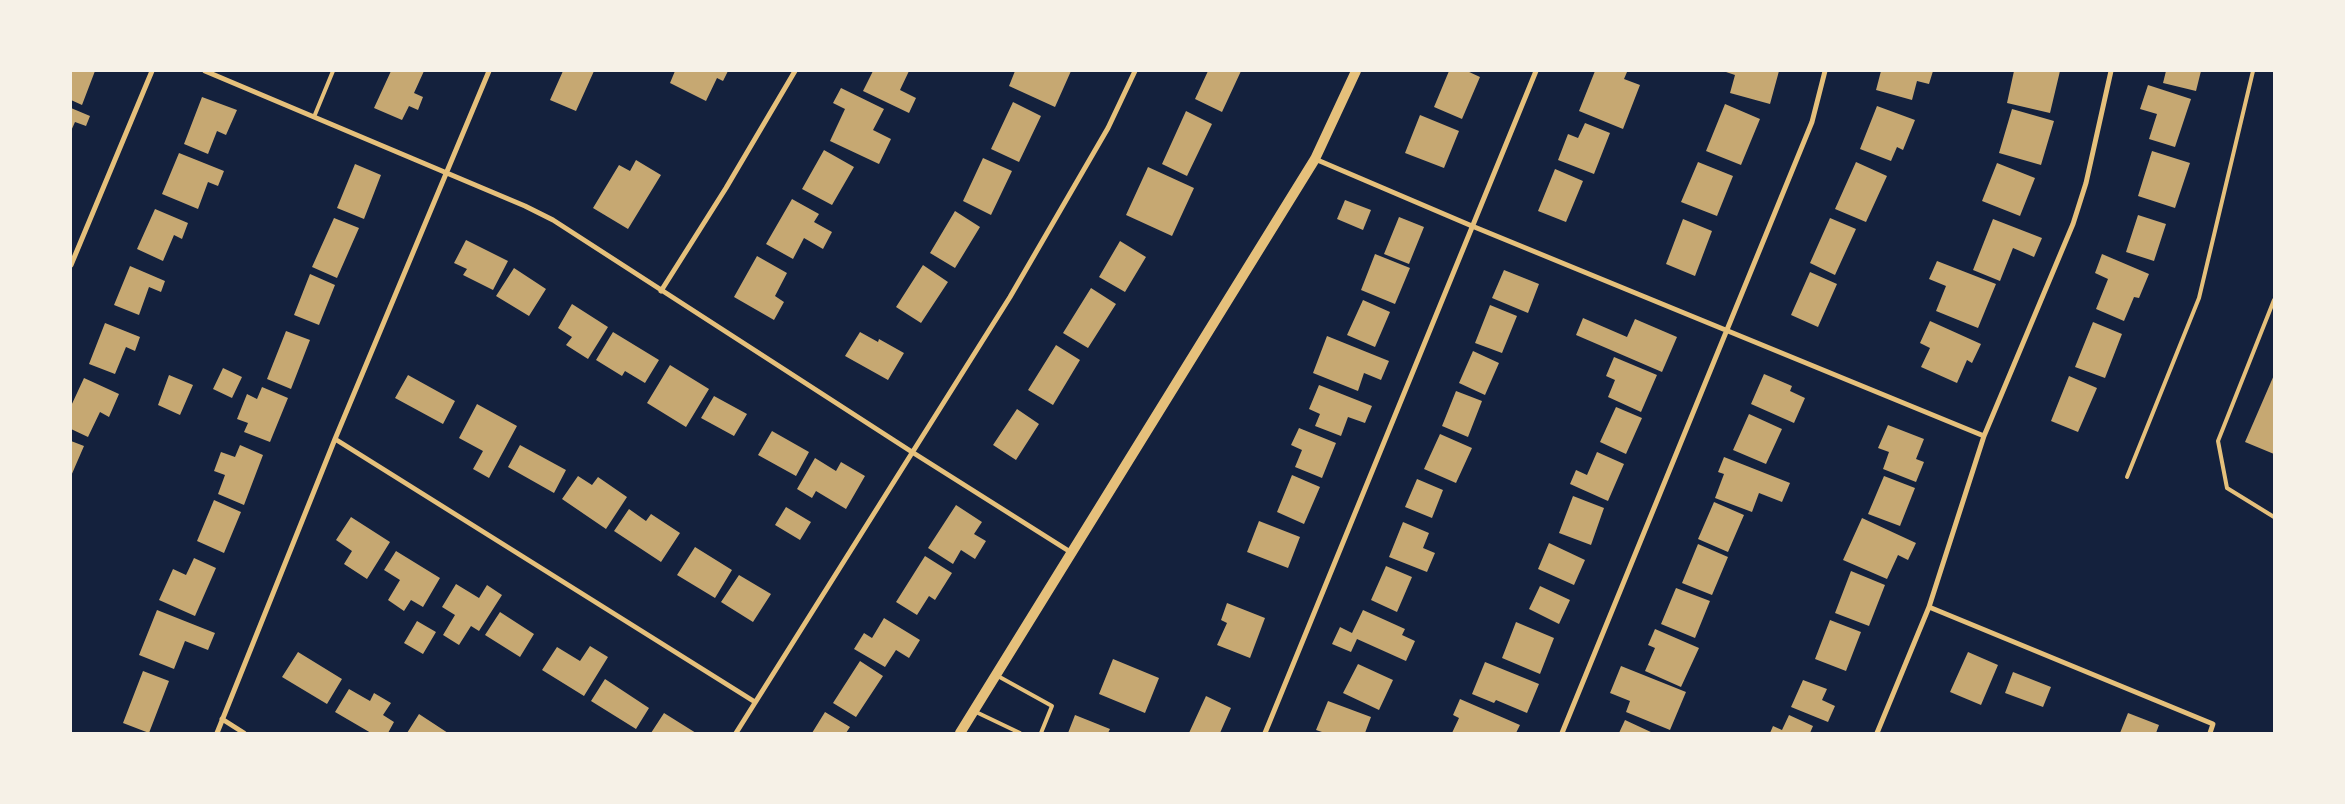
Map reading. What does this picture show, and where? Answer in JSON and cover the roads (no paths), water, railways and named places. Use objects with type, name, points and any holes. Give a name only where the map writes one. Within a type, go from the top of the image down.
[{"type":"main road","points":[[960,733],[1315,159],[1356,71]]},
{"type":"street","points":[[71,265],[152,71]]},
{"type":"street","points":[[205,71],[525,206],[552,220],[912,452],[1073,553]]},
{"type":"street","points":[[217,733],[335,439],[489,71]]},
{"type":"street","points":[[661,291],[726,188],[795,71]]},
{"type":"street","points":[[736,733],[1010,297],[1108,128],[1135,71]]},
{"type":"street","points":[[1265,733],[1536,71]]},
{"type":"street","points":[[1562,733],[1812,122],[1825,71]]},
{"type":"street","points":[[1877,733],[1928,607],[1984,436],[2073,224],[2086,183],[2111,71]]},
{"type":"street","points":[[1315,159],[1472,226],[1984,436]]},
{"type":"street","points":[[335,439],[756,702]]},
{"type":"street","points":[[1928,607],[2213,724],[2210,733]]},
{"type":"street","points":[[222,719],[244,733]]},
{"type":"lane","points":[[314,117],[333,71]]},
{"type":"lane","points":[[2127,478],[2199,298],[2253,71]]},
{"type":"lane","points":[[2274,300],[2218,441],[2227,488],[2274,517]]},
{"type":"lane","points":[[996,675],[1052,706],[1041,733]]},
{"type":"lane","points":[[974,710],[1020,733]]}]
